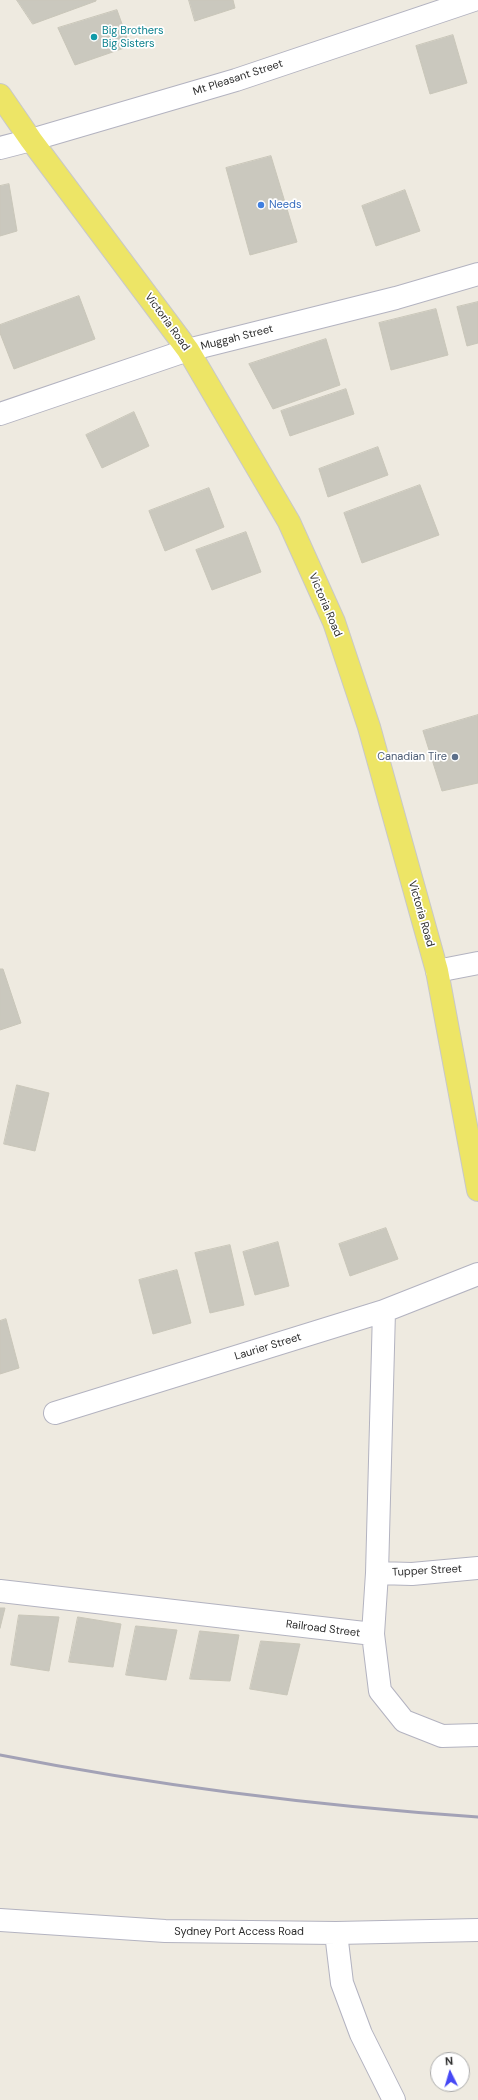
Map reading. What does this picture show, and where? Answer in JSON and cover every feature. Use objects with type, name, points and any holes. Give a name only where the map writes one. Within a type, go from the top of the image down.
[{"type":"main road","name":"Victoria Road","points":[[0,95],[31,140],[188,350],[289,522],[334,622],[369,727],[437,971],[478,1190]]},
{"type":"street","name":"Mt Pleasant Street","points":[[0,148],[236,80],[474,0]]},
{"type":"street","name":"Muggah Street","points":[[0,414],[188,350],[396,298],[478,274]]},
{"type":"street","points":[[437,971],[478,962]]},
{"type":"street","name":"Laurier Street","points":[[55,1413],[384,1311],[478,1274]]},
{"type":"street","name":"Railroad Street","points":[[0,1591],[373,1634],[377,1573],[384,1311]]},
{"type":"street","name":"Tupper Street","points":[[377,1573],[412,1574],[478,1568]]},
{"type":"street","points":[[373,1634],[380,1691],[404,1721],[442,1736],[478,1735]]},
{"type":"street","name":"Sydney Port Access Road","points":[[0,1920],[166,1931],[336,1933],[478,1930]]},
{"type":"street","points":[[336,1933],[342,1983],[361,2034],[394,2100]]},
{"type":"building","points":[[17,0],[96,0],[96,1],[33,24]]},
{"type":"building","points":[[189,0],[233,0],[235,8],[195,21]]},
{"type":"building","name":"Big Brothers Big Sisters","points":[[117,10],[130,46],[75,65],[58,28]]},
{"type":"building","points":[[453,35],[467,83],[430,94],[416,46]]},
{"type":"building","name":"Needs","points":[[271,156],[297,242],[250,255],[226,168]]},
{"type":"building","points":[[9,184],[17,231],[0,236],[0,186]]},
{"type":"building","points":[[405,190],[420,231],[376,246],[362,206]]},
{"type":"building","points":[[79,296],[95,339],[14,369],[0,333],[0,325]]},
{"type":"building","points":[[478,302],[478,343],[467,346],[457,307]]},
{"type":"building","points":[[436,309],[448,355],[391,370],[379,323]]},
{"type":"building","points":[[326,339],[340,385],[273,409],[249,364]]},
{"type":"building","points":[[346,389],[354,414],[290,436],[281,411]]},
{"type":"building","points":[[134,412],[149,446],[102,468],[86,435]]},
{"type":"building","points":[[378,447],[388,475],[328,497],[319,469]]},
{"type":"building","points":[[420,485],[439,535],[362,563],[344,513]]},
{"type":"building","points":[[209,488],[224,527],[165,551],[149,511]]},
{"type":"building","points":[[246,532],[261,572],[212,590],[196,550]]},
{"type":"building","name":"Canadian Tire","points":[[478,715],[478,783],[442,791],[423,731]]},
{"type":"building","points":[[0,969],[3,969],[21,1023],[0,1030]]},
{"type":"building","points":[[17,1085],[49,1093],[35,1151],[4,1144]]},
{"type":"building","points":[[386,1228],[398,1259],[350,1276],[339,1244]]},
{"type":"building","points":[[278,1242],[289,1286],[255,1295],[243,1252]]},
{"type":"building","points":[[230,1245],[244,1305],[210,1313],[195,1253]]},
{"type":"building","points":[[177,1270],[191,1323],[153,1334],[139,1280]]},
{"type":"building","points":[[6,1319],[19,1368],[0,1374],[0,1321]]},
{"type":"building","points":[[0,1608],[5,1608],[0,1628]]},
{"type":"building","points":[[19,1615],[59,1617],[49,1671],[11,1665]]},
{"type":"building","points":[[78,1617],[121,1624],[113,1667],[69,1662]]},
{"type":"building","points":[[136,1626],[177,1630],[166,1680],[126,1675]]},
{"type":"building","points":[[200,1631],[239,1635],[230,1681],[190,1679]]},
{"type":"building","points":[[261,1641],[300,1644],[287,1695],[250,1689]]},
{"type":"railway","points":[[0,1755],[119,1776],[238,1794],[358,1807],[478,1817]]},
{"type":"place","name":"Big Brothers Big Sisters","points":[[94,37]]},
{"type":"place","name":"Needs","points":[[261,205]]},
{"type":"place","name":"Canadian Tire","points":[[455,757]]}]
